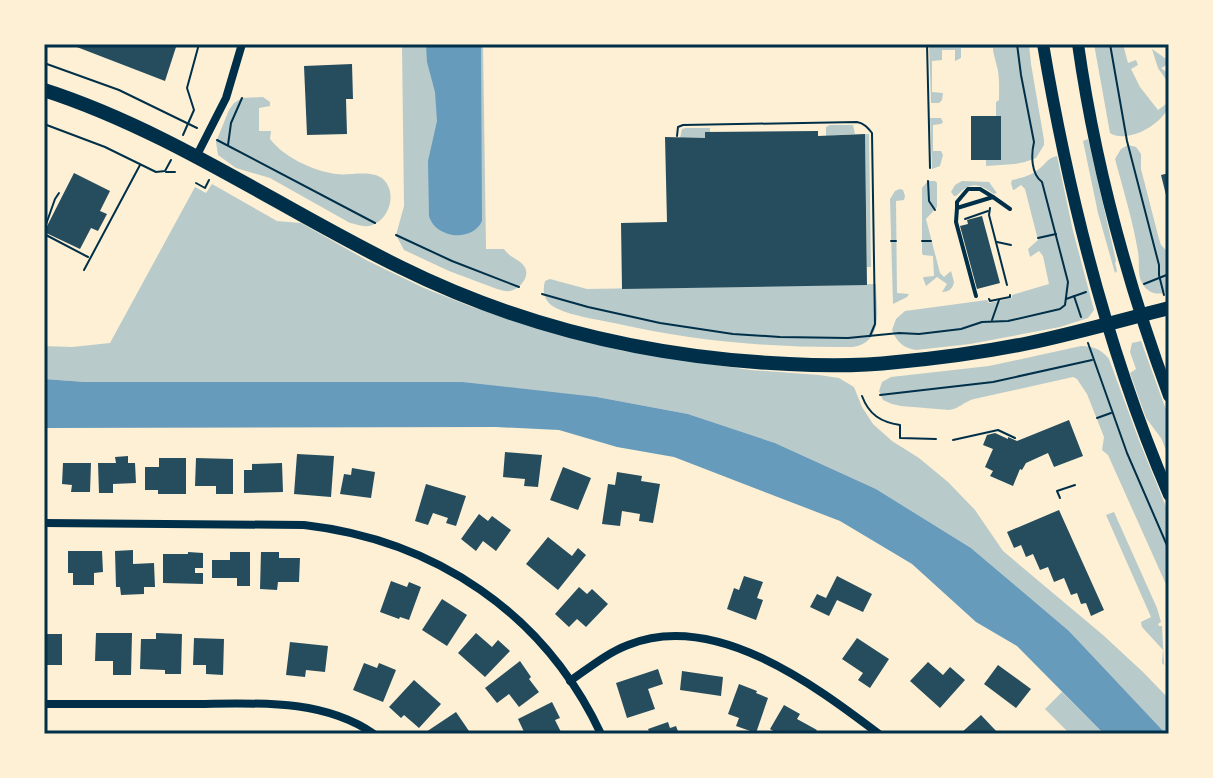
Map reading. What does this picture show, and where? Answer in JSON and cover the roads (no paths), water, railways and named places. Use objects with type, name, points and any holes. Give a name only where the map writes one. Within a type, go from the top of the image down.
[{"type":"main road","points":[[1043,44],[1066,170],[1106,324],[1169,495]]},
{"type":"main road","points":[[1078,44],[1097,149],[1132,287],[1169,396]]},
{"type":"main road","points":[[44,90],[120,119],[385,260],[449,289],[549,325],[639,347],[757,362],[827,365],[884,363],[990,350],[1140,315],[1166,301]]},
{"type":"street","points":[[196,157],[226,98],[242,44]]},
{"type":"street","points":[[44,523],[284,524],[342,530],[412,552],[446,568],[494,599],[536,637],[570,681],[601,734]]},
{"type":"street","points":[[570,681],[630,644],[663,636],[698,636],[735,646],[776,666],[879,734]]},
{"type":"street","points":[[44,704],[291,705],[338,715],[374,734]]},
{"type":"lane","points":[[976,296],[956,222],[957,202],[968,189],[980,189],[1010,209]]},
{"type":"lane","points":[[957,208],[993,197]]},
{"type":"water","points":[[426,44],[481,44],[482,221],[470,233],[462,235],[438,229],[429,216],[428,161],[437,121]]},
{"type":"water","points":[[44,379],[85,382],[462,382],[597,397],[688,414],[775,443],[876,489],[971,548],[1069,631],[1166,734],[1104,734],[1017,646],[976,622],[912,564],[840,521],[674,457],[617,447],[559,430],[496,427],[44,428]]}]
